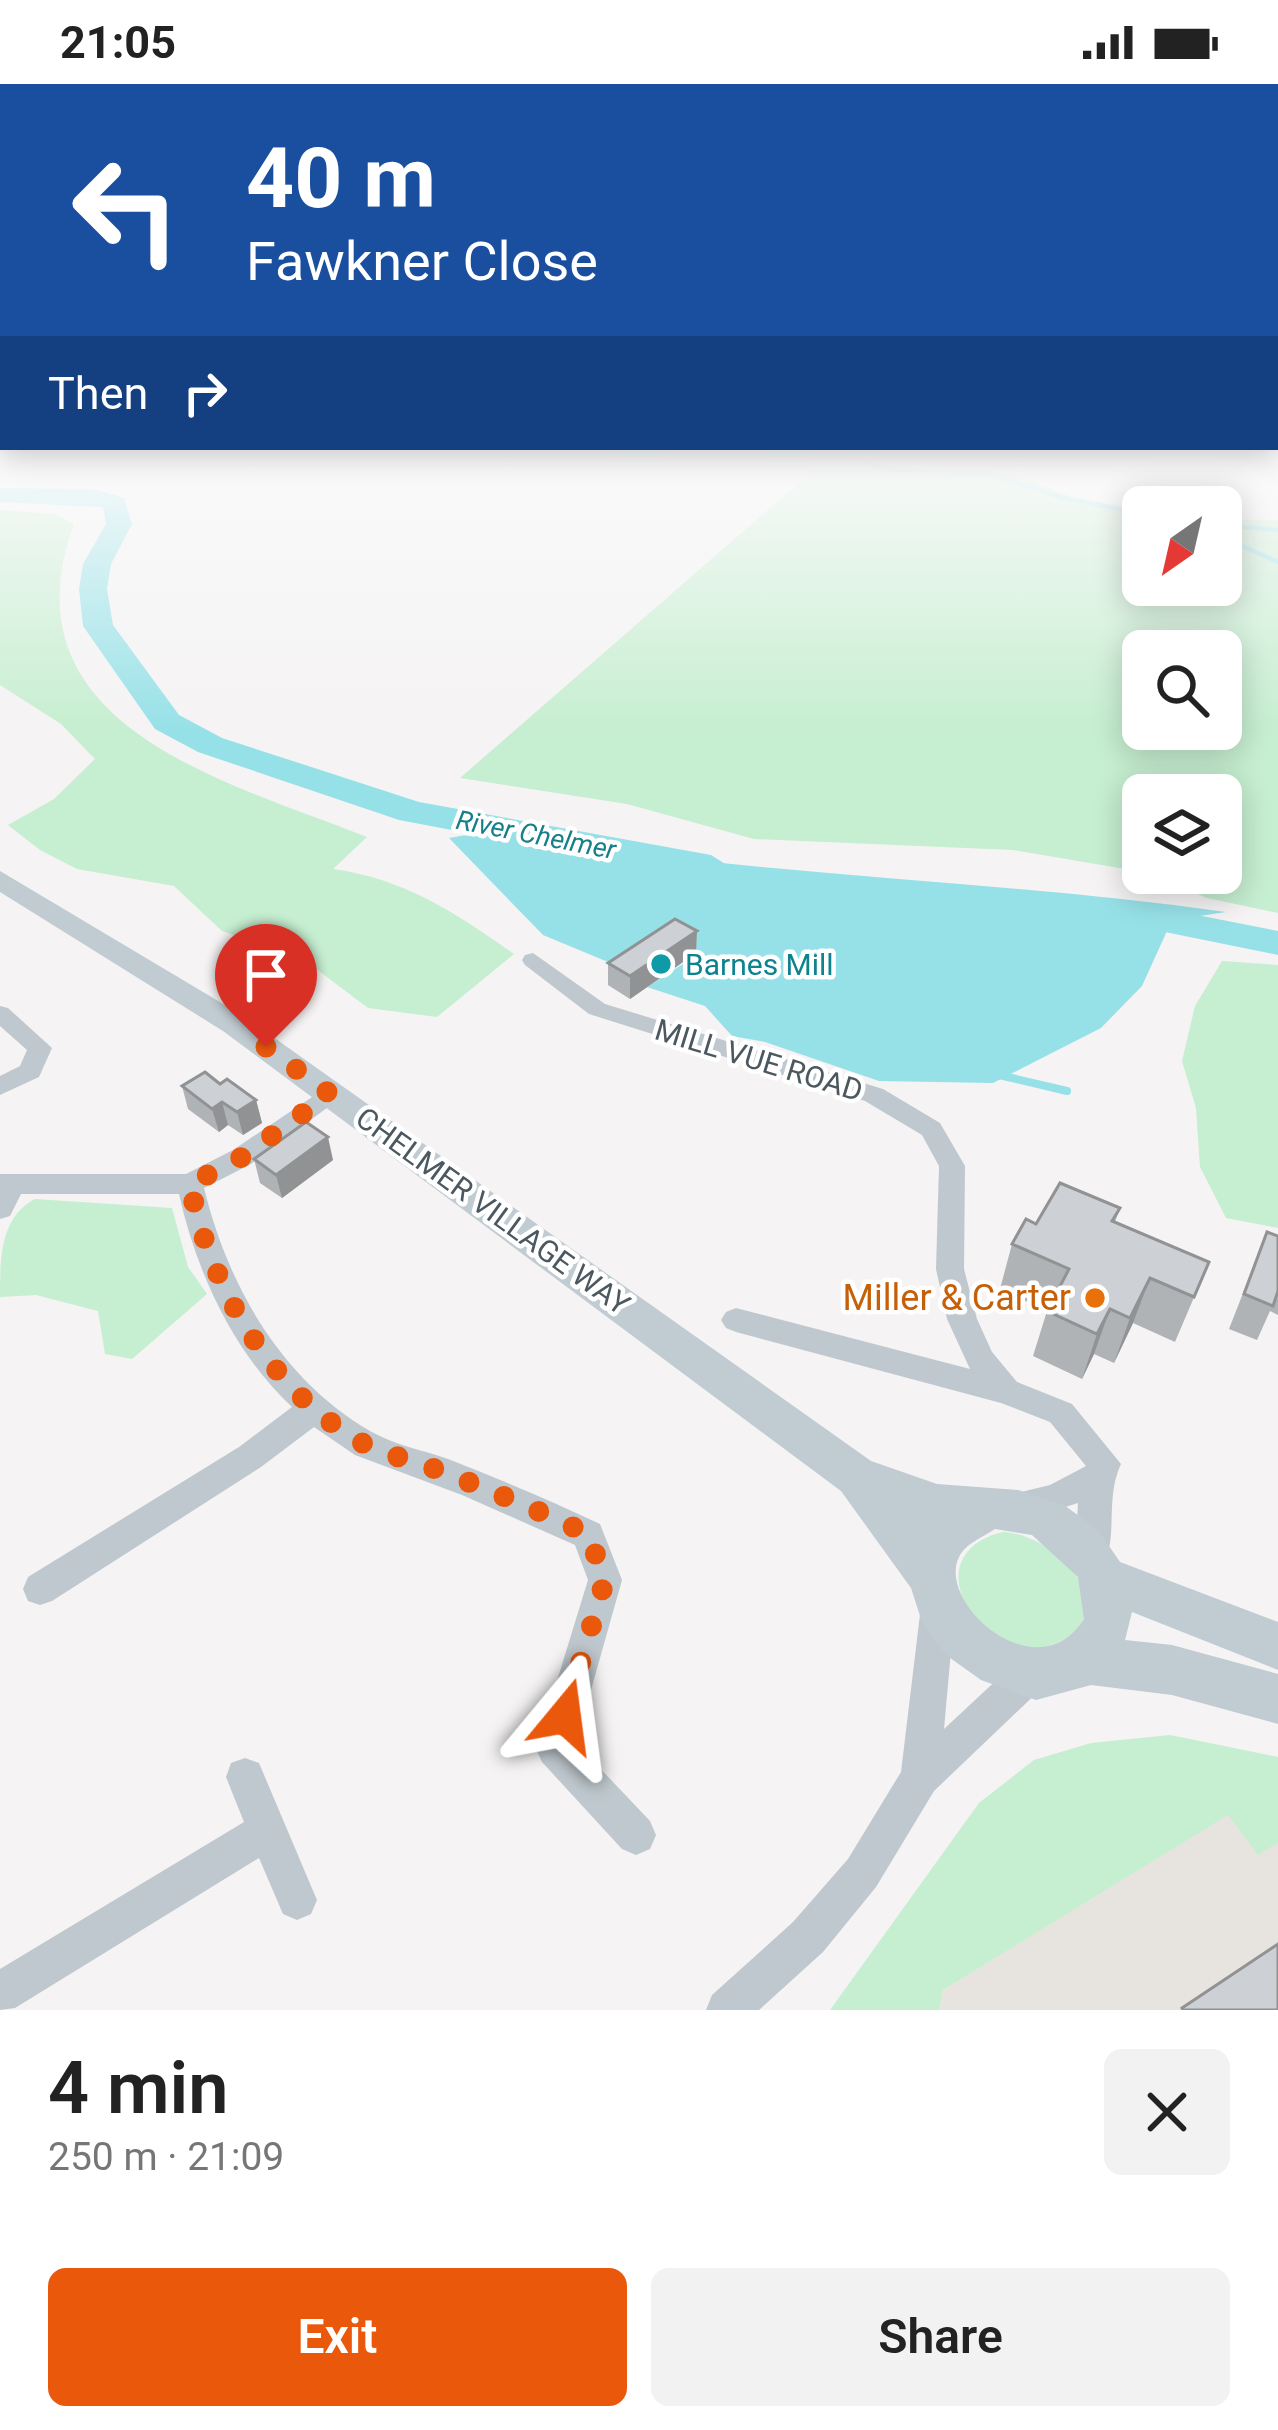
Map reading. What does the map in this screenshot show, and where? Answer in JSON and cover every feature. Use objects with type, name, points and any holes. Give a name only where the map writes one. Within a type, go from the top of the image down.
[{"type":"street","name":"CHELMER VILLAGE WAY","points":[[0,880],[234,1024],[857,1477],[934,1503],[1054,1522],[1098,1568],[1278,1646]]},
{"type":"street","name":"MILL VUE ROAD","points":[[532,960],[597,1010],[874,1095],[931,1129],[952,1166],[950,1269],[962,1319],[981,1360],[1006,1390]]},
{"type":"street","points":[[0,1013],[40,1048],[30,1071],[0,1087]]},
{"type":"street","points":[[4,1193],[190,1184],[242,1157],[330,1094]]},
{"type":"street","points":[[190,1184],[199,1235],[224,1294],[312,1410],[362,1443],[529,1506],[588,1534],[605,1580],[555,1749],[636,1835]]},
{"type":"street","points":[[736,1320],[1006,1390],[1061,1413],[1105,1464],[1096,1478],[1054,1499],[996,1510],[946,1533],[935,1554],[920,1777]]},
{"type":"street","points":[[40,1588],[250,1457],[312,1410]]},
{"type":"street","name":"CHELMER VILLAGE WAY","points":[[857,1477],[935,1591],[952,1630],[974,1651],[1001,1666],[1031,1673]]},
{"type":"street","points":[[1084,1660],[1108,1624],[1098,1568],[1096,1478]]},
{"type":"street","points":[[728,2010],[808,1936],[862,1873],[920,1777],[1031,1673],[1059,1670],[1084,1660],[1172,1670],[1278,1699]]},
{"type":"street","points":[[244,1777],[297,1900]]},
{"type":"street","points":[[0,1993],[265,1832]]},
{"type":"shaded area","points":[[1229,1814],[1258,1854],[1278,1843],[1278,2010],[939,2010],[943,1990]]},
{"type":"green space","points":[[0,551],[69,551],[60,593],[69,650],[98,697],[141,736],[252,793],[367,837],[333,869],[407,889],[514,954],[437,1017],[368,1008],[303,959],[222,931],[174,886],[77,869],[40,850],[8,825],[54,799],[95,759],[61,724],[0,685]]},
{"type":"green space","points":[[721,551],[1122,551],[1122,606],[1242,606],[1242,551],[1278,551],[1278,913],[1197,894],[1242,894],[1242,774],[1122,774],[1122,868],[1013,850],[754,839],[627,804],[460,778]]},
{"type":"green space","points":[[1222,961],[1278,965],[1278,1228],[1226,1218],[1200,1167],[1196,1108],[1182,1061],[1195,1006]]},
{"type":"green space","points":[[35,1199],[172,1208],[188,1267],[207,1294],[132,1359],[105,1354],[98,1311],[36,1295],[0,1297],[4,1240],[15,1217]]},
{"type":"green space","points":[[1003,1532],[1043,1545],[1075,1574],[1086,1610],[1079,1627],[1061,1641],[1034,1648],[1008,1643],[986,1629],[969,1609],[959,1587],[960,1564],[974,1545]]},
{"type":"green space","points":[[1170,1735],[1278,1757],[1278,1843],[1258,1855],[1228,1815],[943,1990],[939,2010],[830,2010],[979,1803],[1034,1760],[1091,1743]]},
{"type":"water","points":[[495,830],[675,858],[1226,912],[1172,920],[1142,986],[1101,1028],[993,1083],[879,1081],[765,1042],[732,1036],[705,1006],[647,987],[697,955],[661,936],[608,962],[543,935],[449,838]]},
{"type":"building","points":[[675,919],[697,931],[630,976],[608,963]]},
{"type":"building","points":[[205,1072],[220,1084],[227,1079],[256,1100],[237,1112],[222,1102],[212,1109],[182,1086]]},
{"type":"building","points":[[306,1122],[328,1137],[276,1175],[254,1159]]},
{"type":"building","points":[[1060,1183],[1120,1208],[1112,1221],[1209,1262],[1194,1297],[1150,1278],[1130,1318],[1110,1309],[1097,1334],[1047,1311],[1069,1269],[1012,1244],[1026,1219],[1036,1224]]},
{"type":"building","points":[[1267,1232],[1278,1236],[1278,1291],[1273,1306],[1244,1294]]},
{"type":"building","points":[[1278,1944],[1278,2010],[1183,2010],[1182,2008]]},
{"type":"waterway","name":"River Chelmer","points":[[104,551],[93,589],[98,626],[167,722],[210,745],[412,812],[711,867]]},
{"type":"waterway","points":[[1253,551],[1278,562]]},
{"type":"waterway","points":[[469,826],[480,839]]},
{"type":"waterway","name":"River Chelmer","points":[[1110,910],[1278,943]]},
{"type":"waterway","points":[[999,1075],[1067,1091]]},
{"type":"place","name":"Barnes Mill","points":[[661,964]]},
{"type":"place","name":"Miller & Carter","points":[[1095,1298]]},
{"type":"route","points":[[266,1047],[330,1094],[242,1157],[190,1184],[199,1235],[224,1294],[312,1410],[362,1443],[529,1506],[588,1534],[605,1580],[565,1716]]}]
